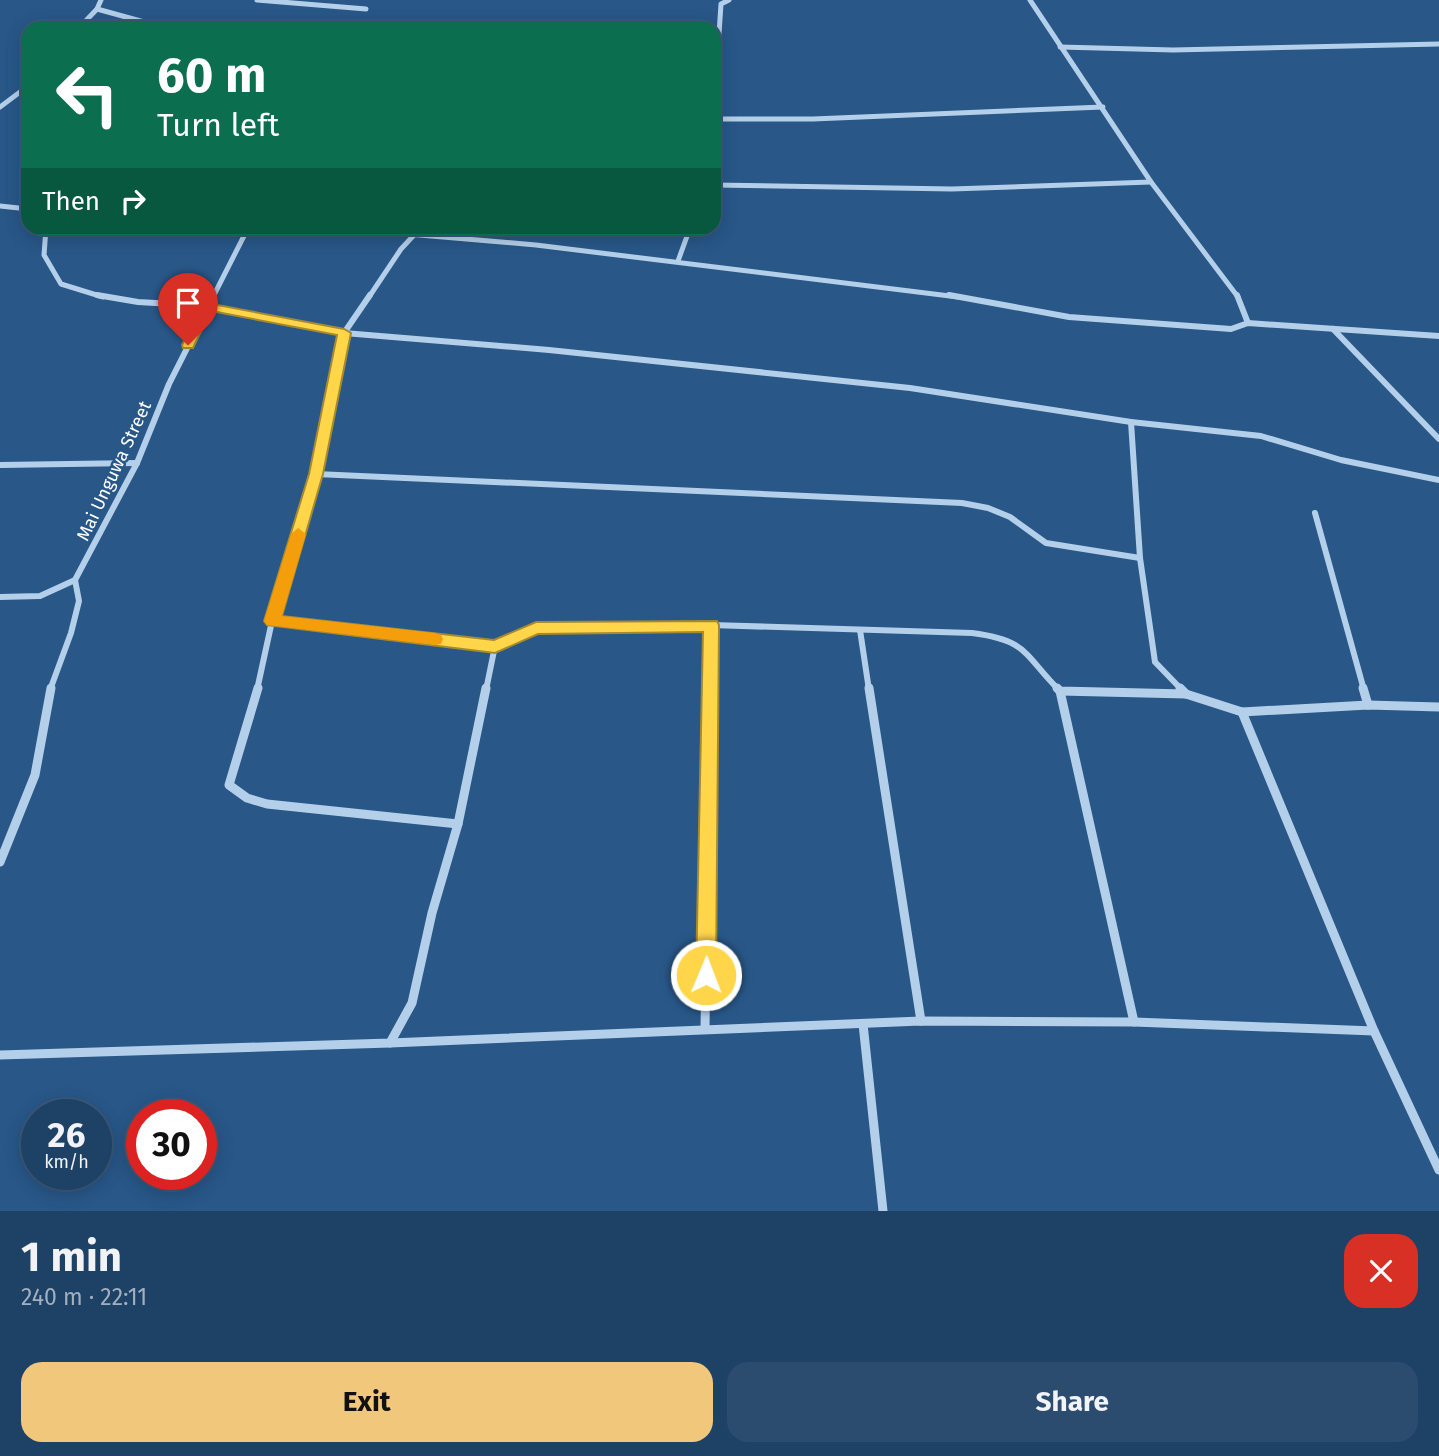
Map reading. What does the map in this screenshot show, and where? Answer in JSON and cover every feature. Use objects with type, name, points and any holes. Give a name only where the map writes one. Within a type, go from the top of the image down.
[{"type":"street","points":[[86,21],[101,0]]},
{"type":"street","points":[[257,0],[366,9]]},
{"type":"street","points":[[721,21],[722,4],[729,0]]},
{"type":"street","points":[[1030,0],[1151,182],[1236,290],[1248,323]]},
{"type":"street","points":[[97,9],[141,21]]},
{"type":"street","points":[[1060,47],[1173,50],[1439,44]]},
{"type":"street","points":[[0,107],[21,89]]},
{"type":"street","points":[[721,119],[813,119],[1103,107]]},
{"type":"street","points":[[721,185],[952,188],[1151,182]]},
{"type":"street","points":[[0,206],[21,208]]},
{"type":"street","points":[[45,235],[44,255],[61,284],[104,297],[207,306],[344,333],[910,388],[1131,422],[1261,436],[1341,460],[1439,480]]},
{"type":"street","name":"Mai Unguwa Street","points":[[75,580],[137,463],[169,384],[244,235]]},
{"type":"street","points":[[414,235],[344,333],[316,474],[272,621],[259,683],[229,785],[247,798],[267,804],[458,824]]},
{"type":"street","points":[[425,235],[678,261],[950,295],[1069,317],[1231,330],[1248,323],[1439,336]]},
{"type":"street","points":[[678,261],[687,235]]},
{"type":"street","points":[[1332,329],[1439,439]]},
{"type":"street","points":[[1131,422],[1140,558],[1155,662],[1186,694]]},
{"type":"street","points":[[0,465],[137,463]]},
{"type":"street","points":[[316,474],[962,503],[988,508],[1010,517],[1046,543],[1140,558]]},
{"type":"street","points":[[1315,513],[1368,705]]},
{"type":"street","points":[[0,597],[40,596],[75,580],[79,601],[71,633],[47,699],[35,775],[0,862]]},
{"type":"street","points":[[272,621],[495,646],[536,628],[711,625],[996,636],[1025,650],[1047,680],[1060,691],[1134,1022]]},
{"type":"street","points":[[705,1029],[711,625]]},
{"type":"street","points":[[860,630],[921,1021]]},
{"type":"street","points":[[390,1044],[412,1003],[432,913],[458,824],[495,646]]},
{"type":"street","points":[[1060,691],[1186,694],[1242,712],[1368,705],[1439,707]]},
{"type":"street","points":[[1242,712],[1374,1031],[1439,1170]]},
{"type":"street","points":[[0,1055],[390,1044],[921,1021],[1134,1022],[1374,1031]]},
{"type":"street","points":[[863,1024],[883,1211]]},
{"type":"slow traffic","points":[[298,534],[272,621],[435,639]]},
{"type":"route","points":[[188,345],[207,306],[344,333],[316,474],[272,621],[495,646],[536,628],[711,625],[706,975]]}]
